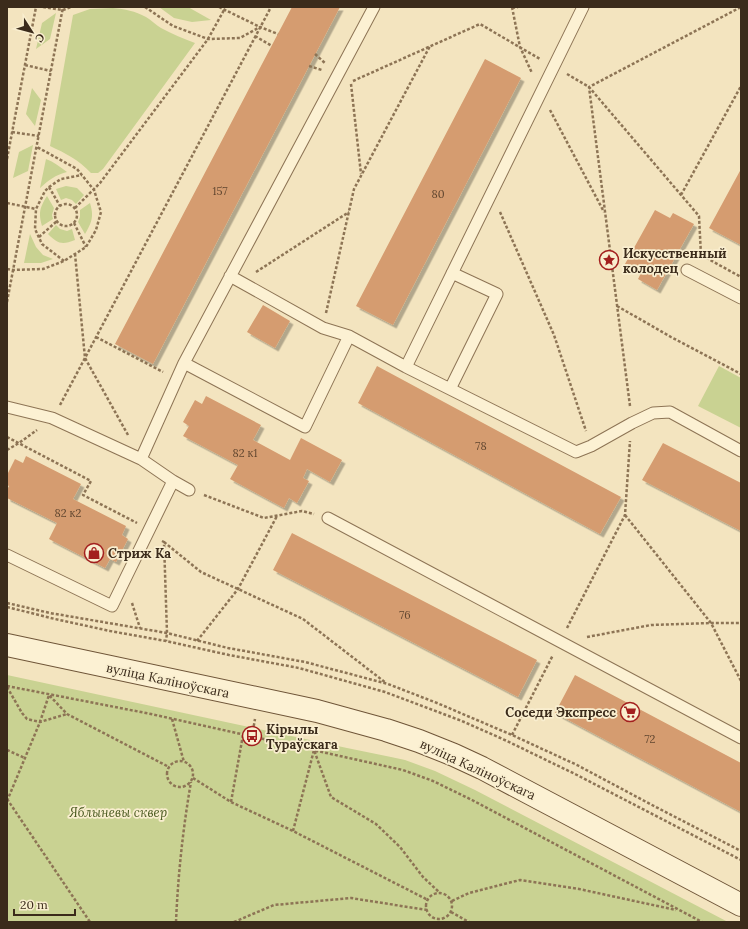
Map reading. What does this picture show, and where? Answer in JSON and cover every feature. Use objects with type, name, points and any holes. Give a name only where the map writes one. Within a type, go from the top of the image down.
[{"type":"main road","name":"вуліца Каліноўскага","points":[[7,645],[317,711],[420,741],[482,768],[741,905]]},
{"type":"lane","points":[[142,459],[184,363],[374,7]]},
{"type":"lane","points":[[406,367],[583,7]]},
{"type":"lane","points":[[687,270],[741,298]]},
{"type":"lane","points":[[450,389],[497,294],[452,273]]},
{"type":"lane","points":[[230,276],[323,328],[349,336],[406,367],[576,452],[591,446],[653,413],[670,412],[741,451]]},
{"type":"lane","points":[[184,363],[305,427],[349,336]]},
{"type":"lane","points":[[7,407],[52,418],[142,459],[189,490]]},
{"type":"lane","points":[[7,555],[112,606],[173,480]]},
{"type":"lane","points":[[328,518],[741,738]]},
{"type":"path","points":[[7,159],[36,7]]},
{"type":"path","points":[[43,7],[71,7]]},
{"type":"path","points":[[146,7],[174,26],[208,39],[240,38],[260,27]]},
{"type":"path","points":[[219,7],[278,34]]},
{"type":"path","points":[[52,418],[270,7]]},
{"type":"path","points":[[518,7],[512,8],[520,47],[541,92],[605,214]]},
{"type":"path","points":[[512,735],[625,515],[632,423],[589,87],[741,7]]},
{"type":"path","points":[[7,302],[63,8]]},
{"type":"path","points":[[75,208],[100,183],[208,39],[224,10]]},
{"type":"path","points":[[255,36],[272,46]]},
{"type":"path","points":[[323,328],[354,189],[430,46]]},
{"type":"path","points":[[25,65],[51,71]]},
{"type":"path","points":[[351,82],[361,176]]},
{"type":"path","points":[[681,195],[741,86]]},
{"type":"path","points":[[12,132],[39,136]]},
{"type":"path","points":[[7,269],[43,270],[76,254],[86,247],[96,230],[101,212],[94,190],[77,169],[37,147]]},
{"type":"path","points":[[64,261],[42,244],[35,229],[36,209],[45,191],[50,187],[61,179],[82,175]]},
{"type":"path","points":[[50,187],[60,206]]},
{"type":"path","points":[[491,193],[554,335],[591,446]]},
{"type":"path","points":[[7,203],[36,209]]},
{"type":"path","points":[[63,204],[70,205],[75,208],[77,211],[77,218],[74,223],[65,226],[57,221],[56,211],[60,206],[63,204]]},
{"type":"path","points":[[240,282],[349,211]]},
{"type":"path","points":[[39,238],[57,221]]},
{"type":"path","points":[[74,223],[86,247]]},
{"type":"path","points":[[76,254],[85,358],[142,459]]},
{"type":"path","points":[[617,306],[671,337],[741,374]]},
{"type":"path","points":[[96,337],[177,379]]},
{"type":"path","points":[[7,437],[90,481],[83,495],[150,530],[201,572],[303,619],[388,684]]},
{"type":"path","points":[[7,450],[19,443]]},
{"type":"path","points":[[189,490],[264,518],[302,512],[328,518]]},
{"type":"path","points":[[625,515],[711,622],[741,681]]},
{"type":"path","points":[[197,641],[238,590],[277,516]]},
{"type":"path","points":[[7,607],[110,631],[166,641],[168,633],[164,542]]},
{"type":"path","points":[[124,582],[140,629]]},
{"type":"path","points":[[7,603],[50,613],[168,633],[228,648],[305,662],[388,684],[512,735],[577,765],[658,809],[741,851]]},
{"type":"path","points":[[560,642],[652,625],[711,622],[741,623]]},
{"type":"path","points":[[7,686],[151,714],[395,768],[433,781],[472,800],[702,922]]},
{"type":"path","points":[[7,686],[27,719],[40,722],[67,714]]},
{"type":"path","points":[[49,695],[67,714],[169,767]]},
{"type":"path","points":[[49,695],[40,722],[7,799],[90,922]]},
{"type":"path","points":[[172,719],[184,762]]},
{"type":"path","points":[[231,802],[243,735]]},
{"type":"path","points":[[7,750],[25,758]]},
{"type":"path","points":[[293,831],[314,750]]},
{"type":"path","points":[[314,750],[331,797],[376,824],[400,847],[423,877],[440,893]]},
{"type":"path","points":[[175,762],[184,762],[191,766],[193,778],[187,785],[179,787],[171,784],[167,776],[169,767],[175,762]]},
{"type":"path","points":[[193,778],[231,802],[293,831],[428,900]]},
{"type":"path","points":[[176,922],[177,892],[190,782]]},
{"type":"path","points":[[452,901],[469,893],[520,880],[579,889],[680,911]]},
{"type":"path","points":[[440,893],[447,895],[452,901],[452,909],[448,916],[440,921],[429,914],[426,906],[428,900],[433,894],[440,893]]},
{"type":"path","points":[[234,922],[274,906],[351,898],[427,910]]},
{"type":"path","points":[[451,912],[470,922]]},
{"type":"green space","points":[[159,7],[188,7],[211,20],[192,22],[174,18]]},
{"type":"green space","points":[[113,8],[138,13],[159,27],[195,43],[103,169],[98,173],[91,173],[77,161],[50,146],[73,15],[90,9]]},
{"type":"green space","points":[[56,13],[50,39],[36,49],[42,23]]},
{"type":"green space","points":[[32,88],[41,100],[35,126],[26,114]]},
{"type":"green space","points":[[33,145],[28,171],[13,178],[19,152]]},
{"type":"green space","points":[[46,159],[67,172],[52,178],[40,188]]},
{"type":"green space","points":[[66,186],[77,188],[84,195],[76,204],[72,200],[66,198],[61,200],[56,189]]},
{"type":"green space","points":[[47,196],[54,208],[52,215],[53,219],[42,226],[40,210]]},
{"type":"green space","points":[[90,203],[92,219],[85,234],[78,222],[80,210]]},
{"type":"green space","points":[[56,225],[60,229],[67,231],[72,229],[75,240],[67,243],[60,243],[55,240],[48,234]]},
{"type":"green space","points":[[30,234],[36,247],[43,255],[53,259],[41,263],[24,263]]},
{"type":"green space","points":[[719,366],[741,378],[741,428],[698,406]]},
{"type":"green space","name":"Яблыневы сквер","points":[[7,675],[405,760],[435,771],[475,790],[728,922],[7,922]]},
{"type":"building","points":[[292,7],[340,7],[153,364],[115,344]]},
{"type":"building","points":[[485,59],[521,78],[393,325],[356,306]]},
{"type":"building","points":[[741,169],[741,245],[709,228]]},
{"type":"building","points":[[655,210],[670,218],[673,213],[694,224],[657,290],[638,279],[641,273],[625,264]]},
{"type":"building","points":[[263,305],[290,321],[275,348],[247,332]]},
{"type":"building","points":[[377,366],[621,497],[600,534],[358,403]]},
{"type":"building","points":[[206,396],[261,425],[253,440],[290,460],[301,438],[342,460],[330,482],[307,469],[303,478],[309,481],[297,503],[289,498],[284,508],[230,479],[238,465],[183,436],[189,426],[183,422],[195,400],[202,404]]},
{"type":"building","points":[[663,443],[741,483],[741,531],[642,480]]},
{"type":"building","points":[[26,456],[81,484],[73,499],[126,526],[122,535],[128,539],[116,562],[110,559],[105,568],[49,539],[57,523],[7,498],[7,490],[9,486],[7,485],[7,475],[15,459],[23,463]]},
{"type":"building","points":[[292,533],[537,660],[518,697],[273,570]]},
{"type":"building","points":[[575,675],[741,763],[741,812],[555,713]]},
{"type":"place","name":"Искусственный колодец","points":[[609,260]]},
{"type":"place","name":"Стриж Ка","points":[[94,553]]},
{"type":"place","name":"Соседи Экспресс","points":[[630,712]]},
{"type":"place","name":"Кірылы Тураўскага","points":[[252,736]]}]
